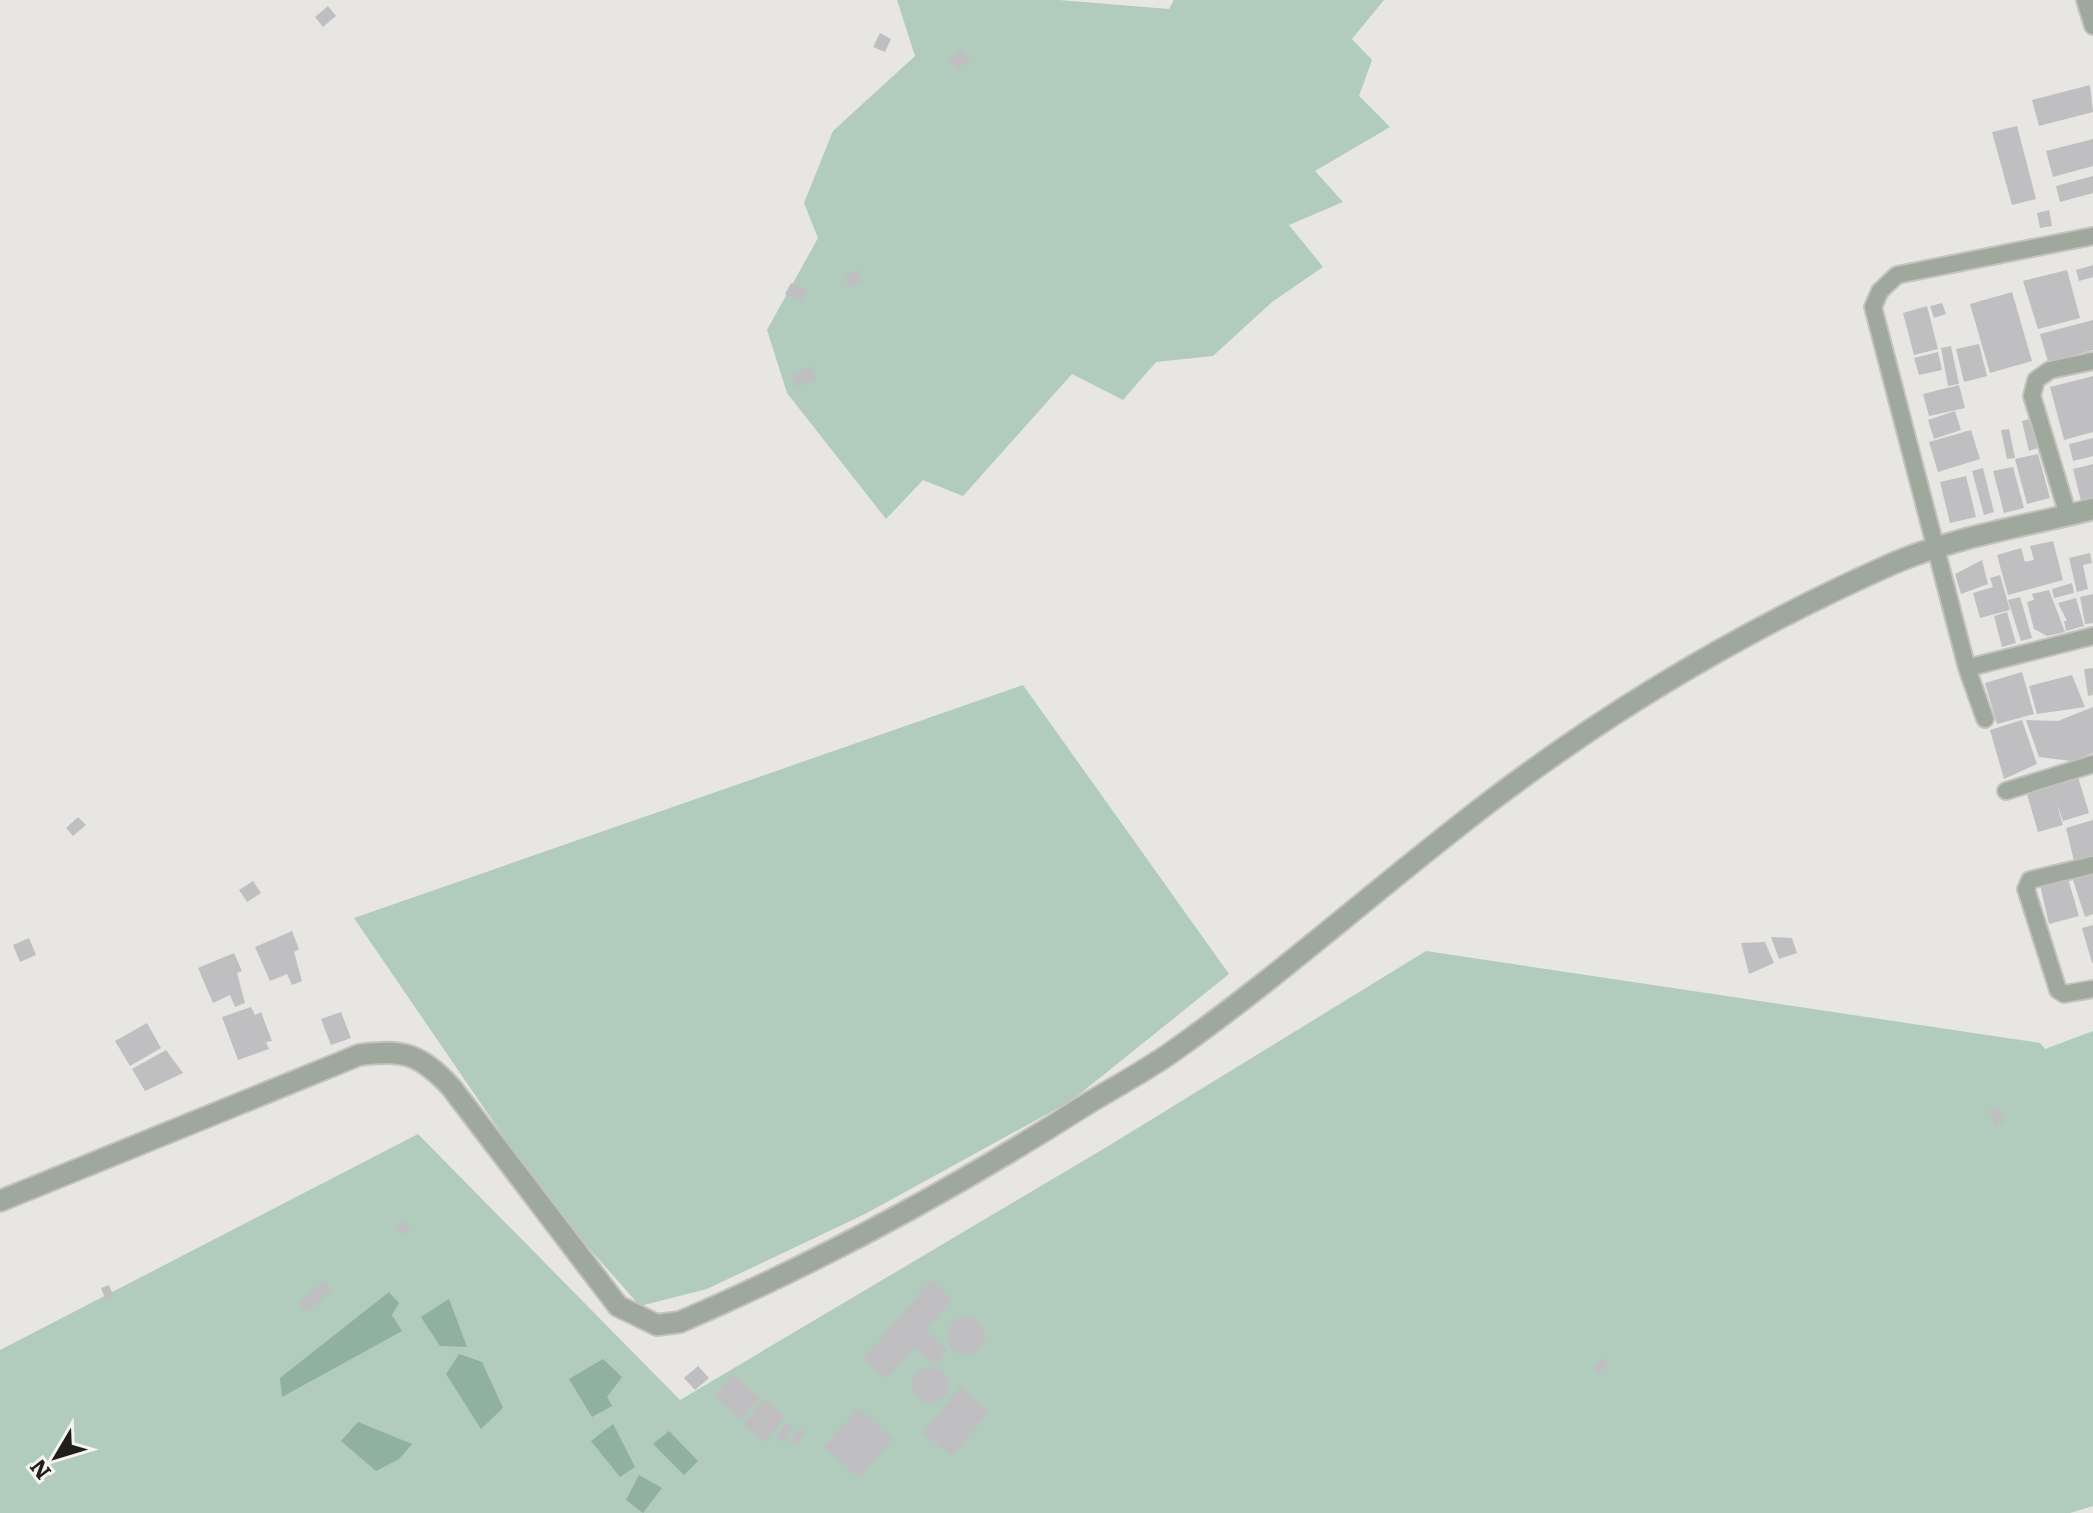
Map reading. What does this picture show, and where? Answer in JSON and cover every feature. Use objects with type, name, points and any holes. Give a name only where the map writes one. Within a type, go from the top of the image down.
[{"type":"street","points":[[2085,0],[2093,26]]},
{"type":"street","points":[[1985,719],[1967,668],[1873,307],[1880,291],[1897,275],[2093,236]]},
{"type":"street","points":[[2068,515],[2032,396],[2036,380],[2050,370],[2093,361]]},
{"type":"street","points":[[0,1201],[359,1055],[391,1051],[430,1065],[451,1087],[618,1306],[657,1325],[680,1322],[850,1243],[1052,1130],[1169,1054],[1300,957],[1399,872],[1558,752],[1780,619],[1937,547],[2093,509]]},
{"type":"street","points":[[1967,668],[2093,636]]},
{"type":"street","points":[[2006,791],[2093,764]]},
{"type":"street","points":[[2093,865],[2030,880],[2026,889],[2058,990],[2064,994],[2093,989]]},
{"type":"green space","points":[[897,0],[1059,0],[1169,9],[1174,0],[1384,0],[1352,39],[1372,60],[1359,96],[1390,127],[1315,171],[1343,202],[1289,225],[1323,267],[1272,302],[1213,356],[1156,362],[1123,400],[1072,374],[963,496],[923,480],[886,519],[787,393],[767,330],[818,238],[804,203],[833,131],[915,56]]},
{"type":"green space","points":[[1023,685],[1229,974],[1071,1101],[865,1214],[707,1289],[640,1306],[549,1203],[354,918]]},
{"type":"green space","points":[[1426,951],[2040,1043],[2045,1049],[2093,1031],[2093,1506],[2070,1513],[0,1513],[0,1350],[418,1134],[680,1400],[1110,1145]]},
{"type":"green space","points":[[389,1292],[399,1303],[392,1315],[402,1331],[282,1397],[280,1378]]},
{"type":"green space","points":[[449,1299],[467,1347],[440,1346],[421,1317]]},
{"type":"green space","points":[[459,1354],[482,1362],[503,1408],[481,1429],[446,1374]]},
{"type":"green space","points":[[603,1359],[622,1377],[607,1397],[612,1406],[592,1417],[569,1379]]},
{"type":"green space","points":[[358,1422],[412,1444],[399,1459],[376,1471],[341,1441]]},
{"type":"green space","points":[[613,1424],[635,1467],[620,1477],[591,1441]]},
{"type":"green space","points":[[669,1431],[698,1461],[684,1475],[653,1444]]},
{"type":"green space","points":[[639,1475],[662,1488],[643,1513],[626,1500]]},
{"type":"building","points":[[328,6],[336,16],[323,27],[315,17]]},
{"type":"building","points":[[880,33],[891,39],[885,52],[873,47]]},
{"type":"building","points":[[962,49],[970,60],[957,70],[949,59]]},
{"type":"building","points":[[2090,85],[2093,112],[2039,126],[2032,100]]},
{"type":"building","points":[[2017,126],[2036,199],[2012,205],[1992,132]]},
{"type":"building","points":[[2093,139],[2093,166],[2053,177],[2046,151]]},
{"type":"building","points":[[2093,176],[2093,193],[2060,202],[2056,186]]},
{"type":"building","points":[[2049,210],[2052,226],[2040,228],[2037,213]]},
{"type":"building","points":[[2093,265],[2093,277],[2079,281],[2076,270]]},
{"type":"building","points":[[858,270],[863,281],[849,287],[844,276]]},
{"type":"building","points":[[2067,270],[2080,318],[2038,329],[2023,281]]},
{"type":"building","points":[[791,283],[807,291],[801,302],[785,294]]},
{"type":"building","points":[[2012,292],[2032,361],[1990,373],[1970,304]]},
{"type":"building","points":[[1942,303],[1946,314],[1934,318],[1930,306]]},
{"type":"building","points":[[1927,306],[1938,349],[1914,355],[1903,313]]},
{"type":"building","points":[[2093,320],[2093,350],[2048,362],[2040,334]]},
{"type":"building","points":[[1979,344],[1987,376],[1964,382],[1956,349]]},
{"type":"building","points":[[1951,346],[1959,384],[1948,386],[1941,348]]},
{"type":"building","points":[[1938,352],[1942,370],[1919,375],[1914,358]]},
{"type":"building","points":[[810,366],[816,379],[797,388],[791,374]]},
{"type":"building","points":[[2093,376],[2093,432],[2064,440],[2050,387]]},
{"type":"building","points":[[1959,385],[1965,408],[1929,416],[1923,394]]},
{"type":"building","points":[[1955,411],[1961,430],[1934,439],[1928,420]]},
{"type":"building","points":[[2030,419],[2038,448],[2029,451],[2022,421]]},
{"type":"building","points":[[2009,429],[2015,458],[2007,459],[2001,430]]},
{"type":"building","points":[[1971,430],[1980,459],[1938,472],[1929,442]]},
{"type":"building","points":[[2093,438],[2093,456],[2073,461],[2069,444]]},
{"type":"building","points":[[2038,454],[2050,498],[2027,504],[2015,459]]},
{"type":"building","points":[[2093,464],[2093,498],[2081,501],[2073,469]]},
{"type":"building","points":[[2013,467],[2024,508],[2004,513],[1993,471]]},
{"type":"building","points":[[1983,468],[1994,512],[1984,515],[1972,471]]},
{"type":"building","points":[[1966,476],[1976,517],[1950,523],[1940,482]]},
{"type":"building","points":[[2053,541],[2063,580],[2008,595],[1997,555],[2021,548],[2025,562],[2034,560],[2030,546]]},
{"type":"building","points":[[2090,553],[2092,563],[2083,565],[2088,589],[2077,592],[2069,558]]},
{"type":"building","points":[[1982,560],[1988,584],[1961,594],[1955,574]]},
{"type":"building","points":[[2000,575],[2010,610],[1980,618],[1973,593],[1993,587],[1990,578]]},
{"type":"building","points":[[2072,583],[2074,593],[2054,598],[2052,589]]},
{"type":"building","points":[[2049,590],[2065,632],[2047,636],[2034,629],[2027,602],[2034,600],[2032,594]]},
{"type":"building","points":[[2093,594],[2093,623],[2085,624],[2080,597]]},
{"type":"building","points":[[2020,597],[2032,638],[2021,641],[2008,600]]},
{"type":"building","points":[[2076,598],[2084,626],[2066,631],[2064,621],[2067,621],[2058,603]]},
{"type":"building","points":[[2007,612],[2016,643],[2002,647],[1994,616]]},
{"type":"building","points":[[2093,668],[2093,695],[2088,696],[2084,669]]},
{"type":"building","points":[[2022,672],[2034,714],[1997,724],[1985,683]]},
{"type":"building","points":[[2072,675],[2085,707],[2037,714],[2029,686]]},
{"type":"building","points":[[2093,707],[2093,753],[2072,761],[2039,757],[2026,720],[2058,721]]},
{"type":"building","points":[[2022,720],[2037,764],[2004,779],[1990,730]]},
{"type":"building","points":[[2078,777],[2089,813],[2063,821],[2056,801],[2063,825],[2038,832],[2027,794]]},
{"type":"building","points":[[78,817],[86,825],[73,836],[66,828]]},
{"type":"building","points":[[2093,820],[2093,860],[2075,865],[2066,828]]},
{"type":"building","points":[[2093,874],[2093,914],[2085,917],[2073,880]]},
{"type":"building","points":[[2068,879],[2079,916],[2049,924],[2040,885]]},
{"type":"building","points":[[253,881],[261,893],[247,902],[239,890]]},
{"type":"building","points":[[2093,925],[2093,963],[2092,963],[2082,928]]},
{"type":"building","points":[[292,931],[299,949],[294,952],[302,981],[292,985],[287,974],[270,981],[255,947]]},
{"type":"building","points":[[1771,937],[1792,938],[1797,953],[1779,959]]},
{"type":"building","points":[[29,938],[36,955],[20,962],[13,945]]},
{"type":"building","points":[[1765,942],[1774,963],[1749,974],[1741,943]]},
{"type":"building","points":[[234,953],[242,971],[237,973],[245,1003],[235,1007],[230,995],[213,1003],[198,968]]},
{"type":"building","points":[[251,1007],[255,1015],[261,1012],[272,1041],[266,1042],[269,1049],[238,1060],[222,1017]]},
{"type":"building","points":[[341,1012],[351,1038],[331,1045],[321,1019]]},
{"type":"building","points":[[147,1023],[161,1048],[130,1066],[115,1041]]},
{"type":"building","points":[[166,1050],[183,1073],[145,1091],[132,1069]]},
{"type":"building","points":[[1997,1106],[2005,1122],[1995,1126],[1989,1110]]},
{"type":"building","points":[[403,1220],[411,1228],[403,1235],[395,1227]]},
{"type":"building","points":[[931,1280],[952,1299],[925,1330],[948,1350],[935,1365],[914,1347],[887,1379],[863,1359]]},
{"type":"building","points":[[324,1281],[332,1291],[306,1312],[298,1302]]},
{"type":"building","points":[[109,1285],[114,1297],[106,1301],[101,1288]]},
{"type":"building","points":[[966,1317],[980,1322],[985,1336],[980,1350],[966,1355],[952,1350],[947,1336],[952,1322]]},
{"type":"building","points":[[1604,1358],[1608,1365],[1598,1373],[1593,1366]]},
{"type":"building","points":[[698,1366],[709,1378],[695,1390],[684,1378]]},
{"type":"building","points":[[930,1367],[943,1372],[948,1385],[943,1398],[930,1403],[917,1398],[912,1385],[917,1372]]},
{"type":"building","points":[[733,1374],[760,1398],[741,1420],[714,1397]]},
{"type":"building","points":[[960,1387],[989,1411],[952,1456],[923,1433]]},
{"type":"building","points":[[764,1399],[785,1417],[764,1443],[743,1425]]},
{"type":"building","points":[[858,1408],[893,1439],[859,1478],[824,1447]]},
{"type":"building","points":[[786,1423],[793,1427],[783,1442],[776,1437]]},
{"type":"building","points":[[800,1428],[806,1433],[795,1446],[789,1441]]}]
